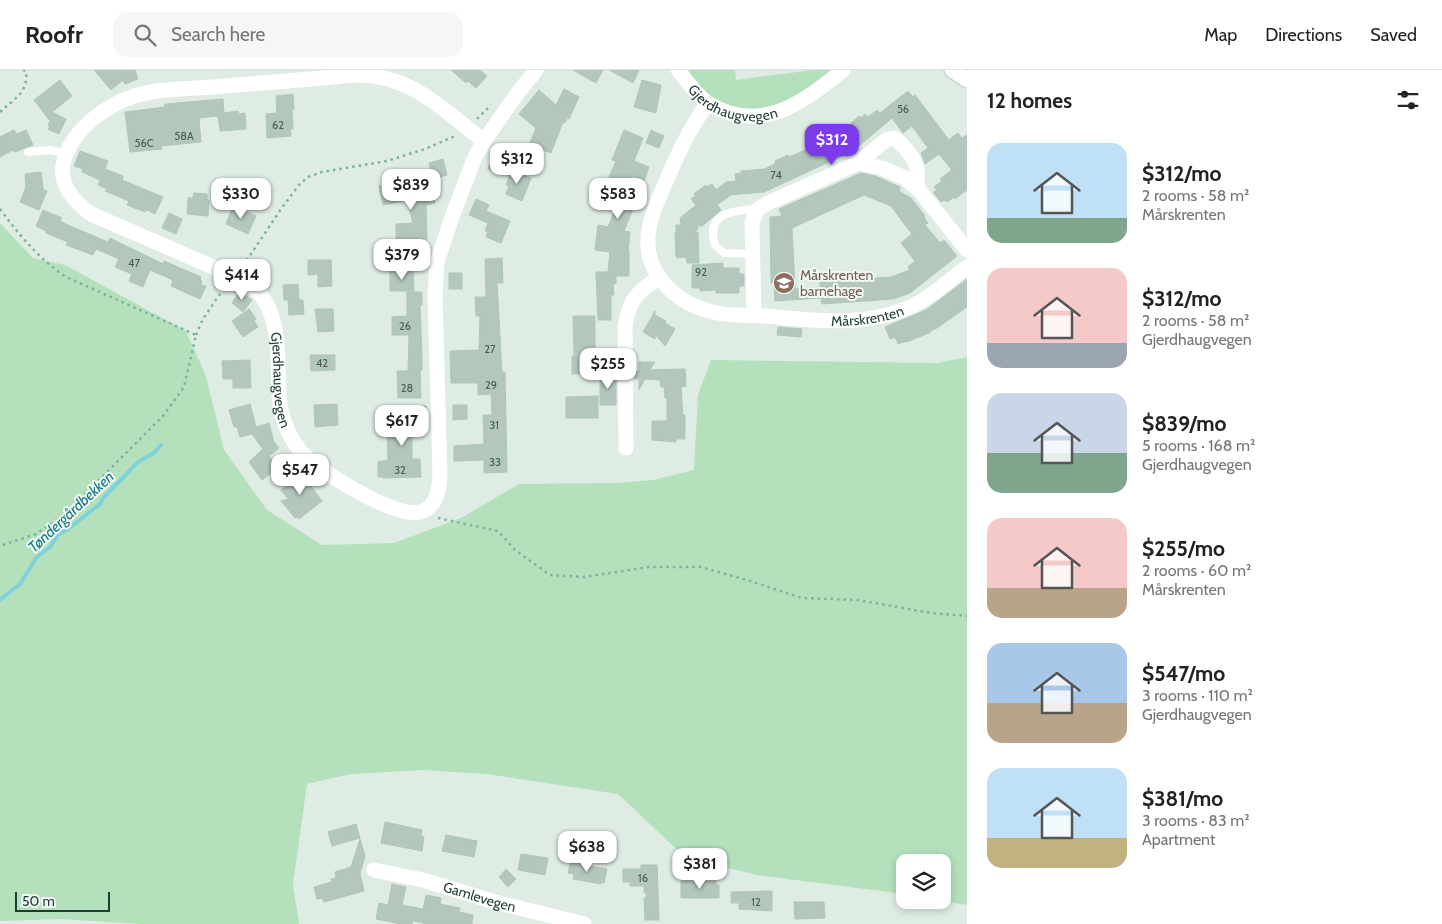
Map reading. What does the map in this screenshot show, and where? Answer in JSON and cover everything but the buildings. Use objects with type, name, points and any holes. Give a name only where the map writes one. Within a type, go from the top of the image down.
[{"type":"street","points":[[416,513],[429,507],[436,498],[439,488],[435,296],[437,262],[453,214],[484,141],[512,100],[536,70]]},
{"type":"street","name":"Gjerdhaugvegen","points":[[678,70],[708,103],[741,115],[764,116],[788,109],[843,70]]},
{"type":"street","points":[[952,70],[967,80]]},
{"type":"street","name":"Gjerdhaugvegen","points":[[416,513],[393,509],[330,475],[308,459],[293,441],[282,418],[272,313],[266,301],[258,292],[247,282],[91,214],[69,194],[63,180],[62,163],[75,137],[88,123],[111,107],[134,96],[189,88],[353,75],[380,76],[397,80],[425,96],[484,141]]},
{"type":"street","name":"Mårskrenten","points":[[708,103],[681,144],[656,204],[649,228],[649,254],[652,266],[670,291],[683,300],[716,313],[822,320],[866,319],[917,304],[967,267]]},
{"type":"street","points":[[754,315],[752,222],[758,210],[768,203],[858,163],[886,140],[894,138],[916,165],[919,190]]},
{"type":"street","points":[[858,163],[882,168],[905,178],[919,190],[967,250]]},
{"type":"street","points":[[626,448],[625,327],[628,310],[635,296],[659,278]]},
{"type":"street","name":"Gamlevegen","points":[[374,870],[423,880],[495,902],[584,924]]},
{"type":"lane","points":[[28,152],[50,150],[66,153]]},
{"type":"lane","points":[[754,254],[724,253],[714,245],[713,232],[715,225],[725,214],[734,210],[758,210]]},
{"type":"path","points":[[0,112],[22,93],[28,82],[26,72],[23,70]]},
{"type":"path","points":[[0,546],[36,534],[63,516],[162,416],[184,387],[196,335],[203,319],[245,263],[299,185],[308,177],[322,172],[387,161],[425,149],[454,137],[467,128],[494,103]]},
{"type":"path","points":[[0,209],[35,252],[58,272],[196,335]]},
{"type":"path","points":[[416,513],[498,531],[515,550],[550,575],[584,577],[649,568],[701,568],[802,598],[858,600],[931,613],[967,616]]},
{"type":"green space","points":[[680,70],[735,70],[736,80],[813,70],[847,70],[780,113],[733,119]]},
{"type":"green space","points":[[0,223],[33,258],[65,265],[186,331],[206,376],[224,450],[267,510],[322,545],[394,543],[461,518],[519,484],[618,483],[653,480],[694,470],[698,395],[711,360],[938,363],[967,357],[967,905],[951,902],[951,854],[896,854],[896,893],[757,875],[686,858],[618,794],[487,774],[422,770],[351,774],[307,784],[293,884],[299,924],[141,924],[61,919],[0,921]]},
{"type":"waterway","name":"Tøndergårdbekken","points":[[0,600],[20,584],[37,557],[50,547],[58,535],[100,504],[104,497],[138,462],[154,453],[161,445]]},
{"type":"place","name":"Mårskrenten barnehage","points":[[784,283]]}]
